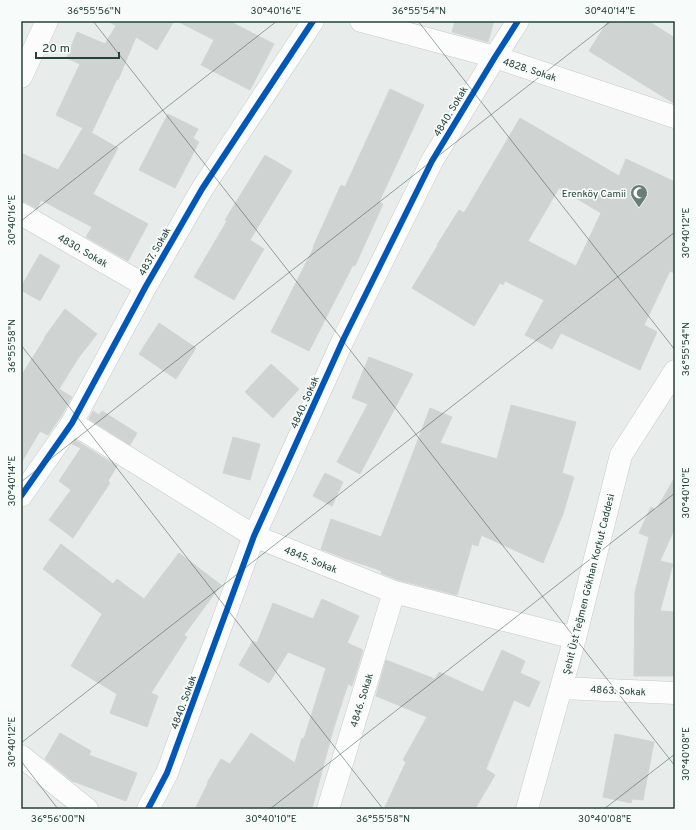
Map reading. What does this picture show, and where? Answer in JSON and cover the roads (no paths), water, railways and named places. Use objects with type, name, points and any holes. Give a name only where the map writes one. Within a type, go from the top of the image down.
[{"type":"street","points":[[21,77],[47,21]]},
{"type":"street","name":"4837. Sokak","points":[[21,496],[72,422],[146,286],[202,189],[313,21]]},
{"type":"street","name":"4828. Sokak","points":[[361,21],[495,57],[675,117]]},
{"type":"street","name":"4840. Sokak","points":[[148,809],[167,773],[254,536],[344,338],[432,161],[518,21]]},
{"type":"street","name":"4830. Sokak","points":[[21,214],[146,286]]},
{"type":"street","name":"Şehit Üst Teğmen Gökhan Korkut Caddesi","points":[[527,809],[575,638],[621,455],[675,371]]},
{"type":"street","name":"4845. Sokak","points":[[72,422],[254,536],[394,592],[575,638]]},
{"type":"street","name":"4846. Sokak","points":[[328,809],[394,592]]},
{"type":"street","name":"4863. Sokak","points":[[561,688],[675,693]]},
{"type":"street","points":[[21,756],[87,809]]},
{"type":"place","name":"Erenköy Camii","points":[[639,208]]}]
